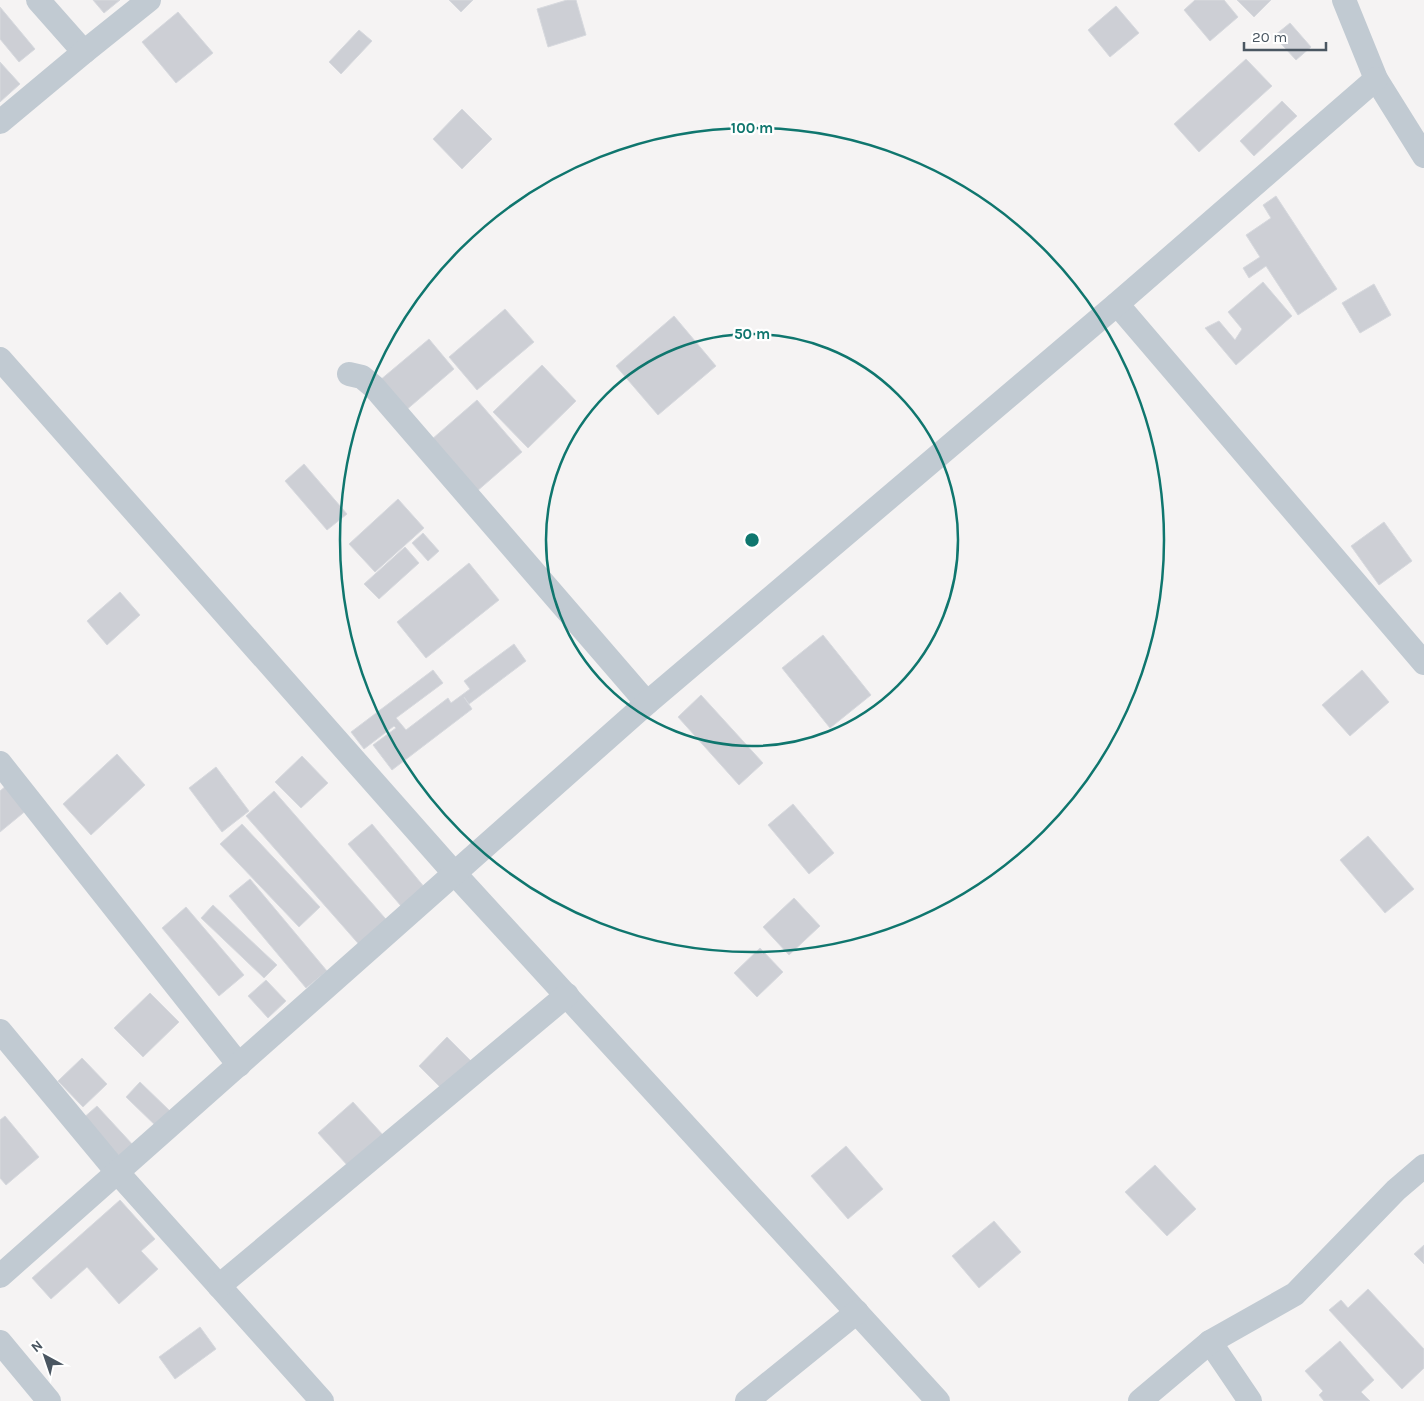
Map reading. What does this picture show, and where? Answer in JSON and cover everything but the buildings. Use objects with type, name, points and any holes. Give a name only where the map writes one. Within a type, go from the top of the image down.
[{"type":"street","points":[[38,0],[84,52]]},
{"type":"street","points":[[0,122],[149,0]]},
{"type":"street","points":[[1344,0],[1376,79],[1424,156]]},
{"type":"street","points":[[0,1276],[647,703],[1117,304],[1376,79]]},
{"type":"street","points":[[1117,304],[1424,663]]},
{"type":"street","points":[[0,359],[456,874],[938,1401]]},
{"type":"street","points":[[349,374],[362,377],[374,387],[647,703]]},
{"type":"street","points":[[0,763],[239,1065]]},
{"type":"street","points":[[218,1286],[567,995]]},
{"type":"street","points":[[0,1031],[118,1173],[322,1401]]},
{"type":"street","points":[[1140,1401],[1210,1342],[1294,1294],[1396,1190],[1424,1166]]},
{"type":"street","points":[[747,1401],[857,1312]]},
{"type":"street","points":[[0,1342],[49,1401]]},
{"type":"street","points":[[1210,1342],[1250,1401]]}]
